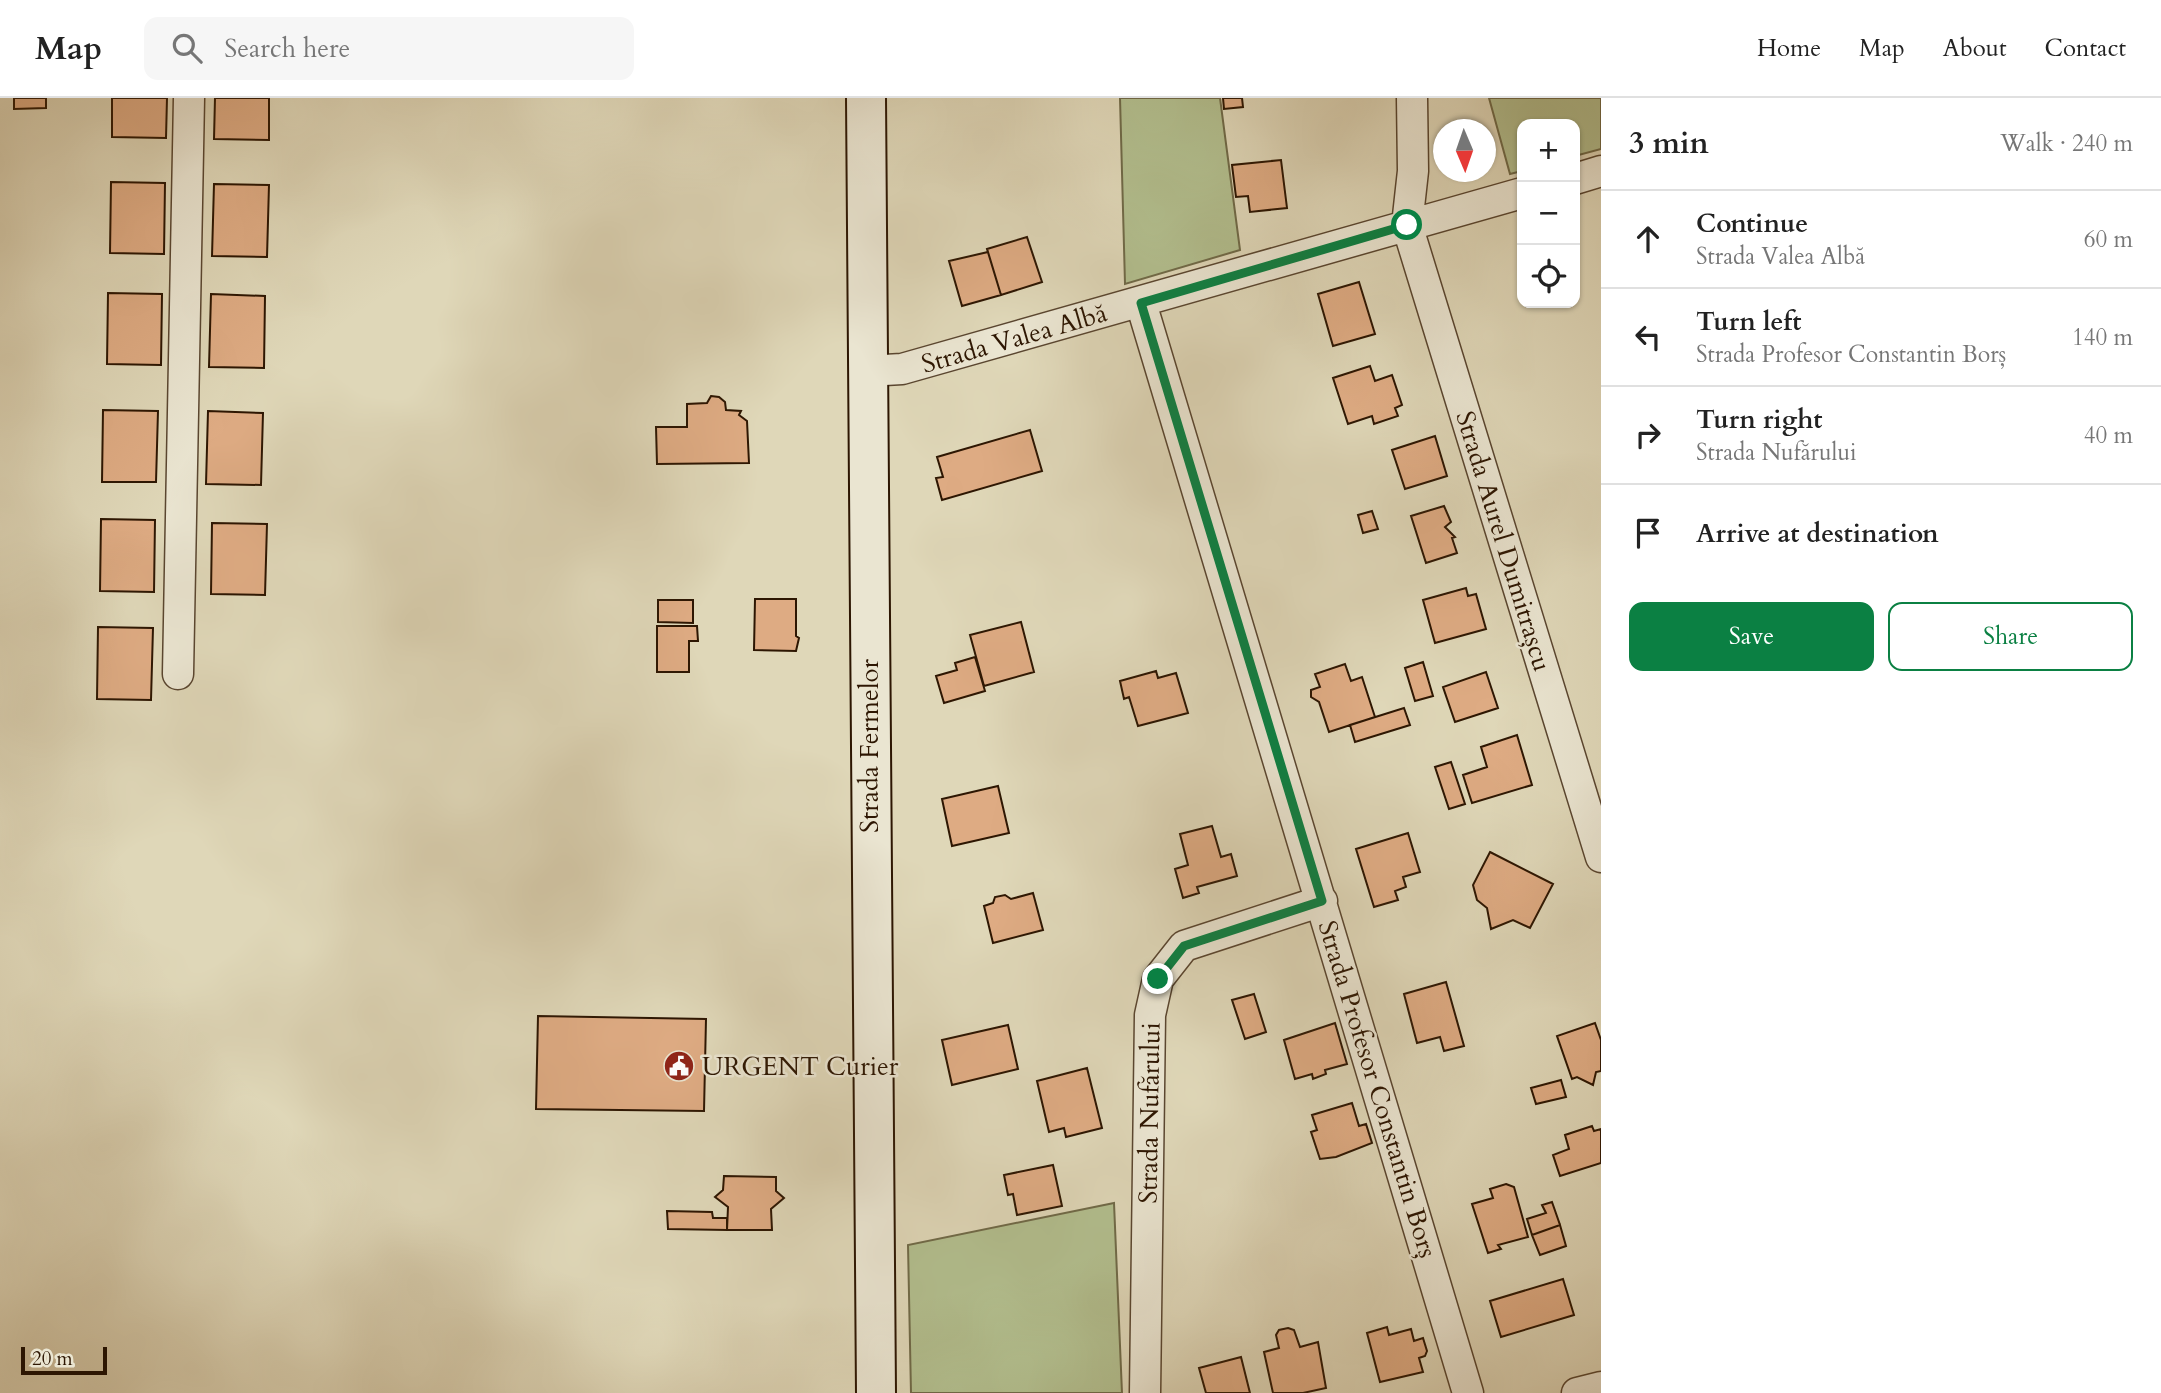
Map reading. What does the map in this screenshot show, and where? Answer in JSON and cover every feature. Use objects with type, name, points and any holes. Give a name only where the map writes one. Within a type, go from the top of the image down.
[{"type":"street","points":[[178,674],[189,98]]},
{"type":"street","name":"Strada Fermelor","points":[[866,98],[876,1393]]},
{"type":"street","points":[[1407,225],[1413,171],[1412,98]]},
{"type":"street","points":[[1580,177],[1601,171]]},
{"type":"street","name":"Strada Valea Albă","points":[[867,371],[902,369],[1517,194]]},
{"type":"street","name":"Strada Aurel Dumitrașcu","points":[[1407,225],[1601,857]]},
{"type":"street","name":"Strada Profesor Constantin Borș","points":[[1141,303],[1468,1393]]},
{"type":"street","name":"Strada Nufărului","points":[[1145,1393],[1150,1015],[1158,979],[1184,946],[1322,901]]},
{"type":"street","points":[[1577,1393],[1601,1387]]},
{"type":"green space","points":[[1120,98],[1220,98],[1240,250],[1125,284]]},
{"type":"green space","points":[[1489,98],[1601,98],[1601,149],[1580,155],[1580,119],[1517,119],[1517,172],[1510,174]]},
{"type":"green space","points":[[1114,1203],[1122,1393],[911,1393],[908,1245]]},
{"type":"building","points":[[14,98],[46,98],[46,108],[14,109]]},
{"type":"building","points":[[112,98],[167,98],[166,138],[112,137]]},
{"type":"building","points":[[215,98],[269,98],[269,140],[214,139]]},
{"type":"building","points":[[1223,98],[1242,98],[1243,107],[1224,109]]},
{"type":"building","points":[[1281,160],[1287,208],[1250,212],[1248,196],[1236,197],[1232,165]]},
{"type":"building","points":[[111,182],[165,183],[164,254],[110,253]]},
{"type":"building","points":[[214,184],[269,185],[267,257],[212,256]]},
{"type":"building","points":[[1027,237],[1042,282],[1001,295],[987,249]]},
{"type":"building","points":[[988,252],[1001,295],[962,306],[949,261]]},
{"type":"building","points":[[1359,282],[1375,334],[1333,346],[1318,294]]},
{"type":"building","points":[[108,293],[162,294],[161,365],[107,364]]},
{"type":"building","points":[[211,294],[265,296],[264,368],[209,367]]},
{"type":"building","points":[[1370,366],[1375,381],[1392,375],[1402,405],[1395,408],[1398,416],[1374,424],[1372,416],[1348,424],[1333,378]]},
{"type":"building","points":[[711,396],[719,397],[725,402],[726,410],[741,411],[739,415],[747,421],[749,463],[657,464],[656,427],[687,427],[687,404],[707,403]]},
{"type":"building","points":[[103,410],[158,411],[156,482],[102,482]]},
{"type":"building","points":[[208,411],[263,413],[261,485],[206,484]]},
{"type":"building","points":[[1030,430],[1042,471],[942,500],[936,478],[943,477],[937,457]]},
{"type":"building","points":[[1435,436],[1447,476],[1405,489],[1392,450]]},
{"type":"building","points":[[1444,506],[1451,522],[1445,527],[1455,537],[1452,538],[1457,553],[1426,563],[1411,516]]},
{"type":"building","points":[[1372,511],[1378,529],[1363,533],[1358,515]]},
{"type":"building","points":[[101,519],[155,520],[154,592],[100,591]]},
{"type":"building","points":[[212,523],[267,524],[265,595],[211,594]]},
{"type":"building","points":[[1466,588],[1468,596],[1476,594],[1486,629],[1435,643],[1423,600]]},
{"type":"building","points":[[755,599],[796,599],[796,636],[799,638],[796,651],[754,650]]},
{"type":"building","points":[[658,600],[693,600],[693,623],[658,622]]},
{"type":"building","points":[[1021,622],[1034,672],[984,686],[970,635]]},
{"type":"building","points":[[657,626],[697,626],[698,641],[689,641],[689,672],[657,672]]},
{"type":"building","points":[[98,627],[153,628],[151,700],[97,699]]},
{"type":"building","points":[[975,657],[985,691],[944,703],[936,676],[957,670],[955,663]]},
{"type":"building","points":[[1423,662],[1433,696],[1415,701],[1405,668]]},
{"type":"building","points":[[1345,664],[1351,681],[1362,677],[1375,717],[1329,732],[1319,702],[1311,697],[1311,690],[1320,687],[1315,674]]},
{"type":"building","points":[[1156,671],[1158,678],[1176,673],[1188,713],[1138,726],[1129,697],[1124,699],[1120,681]]},
{"type":"building","points":[[1486,672],[1498,708],[1455,722],[1443,687]]},
{"type":"building","points":[[1404,708],[1410,725],[1355,742],[1350,725]]},
{"type":"building","points":[[1517,735],[1532,785],[1472,803],[1463,775],[1487,767],[1481,747]]},
{"type":"building","points":[[1451,762],[1465,804],[1449,809],[1435,767]]},
{"type":"building","points":[[998,786],[1009,833],[952,846],[942,799]]},
{"type":"building","points":[[1212,826],[1221,857],[1231,854],[1237,876],[1197,887],[1199,893],[1183,898],[1175,869],[1188,865],[1180,834]]},
{"type":"building","points":[[1408,833],[1420,872],[1403,877],[1406,887],[1395,891],[1398,900],[1374,907],[1356,849]]},
{"type":"building","points":[[1490,852],[1553,884],[1530,928],[1513,920],[1491,929],[1487,908],[1477,900],[1473,885]]},
{"type":"building","points":[[1033,893],[1043,930],[993,943],[984,906],[993,903],[995,897],[1005,895],[1011,899]]},
{"type":"building","points":[[1446,982],[1464,1046],[1444,1051],[1440,1037],[1417,1043],[1404,994]]},
{"type":"building","points":[[1254,994],[1266,1032],[1245,1039],[1232,1000]]},
{"type":"building","points":[[538,1016],[706,1019],[704,1111],[536,1109]]},
{"type":"building","points":[[1335,1023],[1347,1064],[1325,1070],[1326,1074],[1313,1079],[1312,1074],[1295,1079],[1284,1040]]},
{"type":"building","points":[[1595,1023],[1601,1040],[1601,1071],[1596,1072],[1593,1085],[1577,1077],[1572,1079],[1557,1036]]},
{"type":"building","points":[[1008,1025],[1018,1069],[952,1085],[942,1040]]},
{"type":"building","points":[[1087,1068],[1102,1128],[1066,1137],[1064,1128],[1049,1132],[1037,1081]]},
{"type":"building","points":[[1561,1080],[1566,1097],[1536,1104],[1531,1088]]},
{"type":"building","points":[[1352,1103],[1359,1126],[1366,1124],[1372,1143],[1336,1157],[1320,1159],[1311,1132],[1317,1130],[1312,1115]]},
{"type":"building","points":[[1592,1126],[1594,1131],[1601,1129],[1601,1163],[1560,1176],[1553,1155],[1569,1149],[1565,1135]]},
{"type":"building","points":[[1053,1165],[1062,1206],[1017,1215],[1013,1194],[1008,1195],[1004,1175]]},
{"type":"building","points":[[724,1176],[776,1177],[776,1191],[784,1198],[771,1209],[772,1230],[727,1230],[728,1207],[715,1197],[723,1190]]},
{"type":"building","points":[[1506,1184],[1514,1187],[1528,1237],[1498,1245],[1501,1249],[1488,1253],[1472,1204],[1493,1198],[1490,1189]]},
{"type":"building","points":[[1552,1202],[1560,1225],[1532,1235],[1527,1219],[1546,1213],[1542,1205]]},
{"type":"building","points":[[667,1211],[712,1212],[713,1218],[727,1218],[727,1230],[668,1229]]},
{"type":"building","points":[[1560,1225],[1566,1246],[1540,1255],[1532,1235]]},
{"type":"building","points":[[1563,1279],[1574,1315],[1501,1337],[1490,1301]]},
{"type":"building","points":[[1387,1327],[1389,1335],[1411,1329],[1414,1341],[1423,1338],[1427,1351],[1425,1356],[1419,1358],[1423,1372],[1380,1382],[1367,1333]]},
{"type":"building","points":[[1279,1330],[1294,1330],[1300,1347],[1318,1342],[1326,1388],[1303,1393],[1273,1393],[1264,1352],[1279,1348],[1276,1335]]},
{"type":"building","points":[[1241,1357],[1250,1393],[1206,1393],[1199,1368]]},
{"type":"place","name":"URGENT Curier","points":[[679,1066]]},
{"type":"route","points":[[1158,979],[1184,946],[1322,901],[1141,303],[1407,225]]}]
